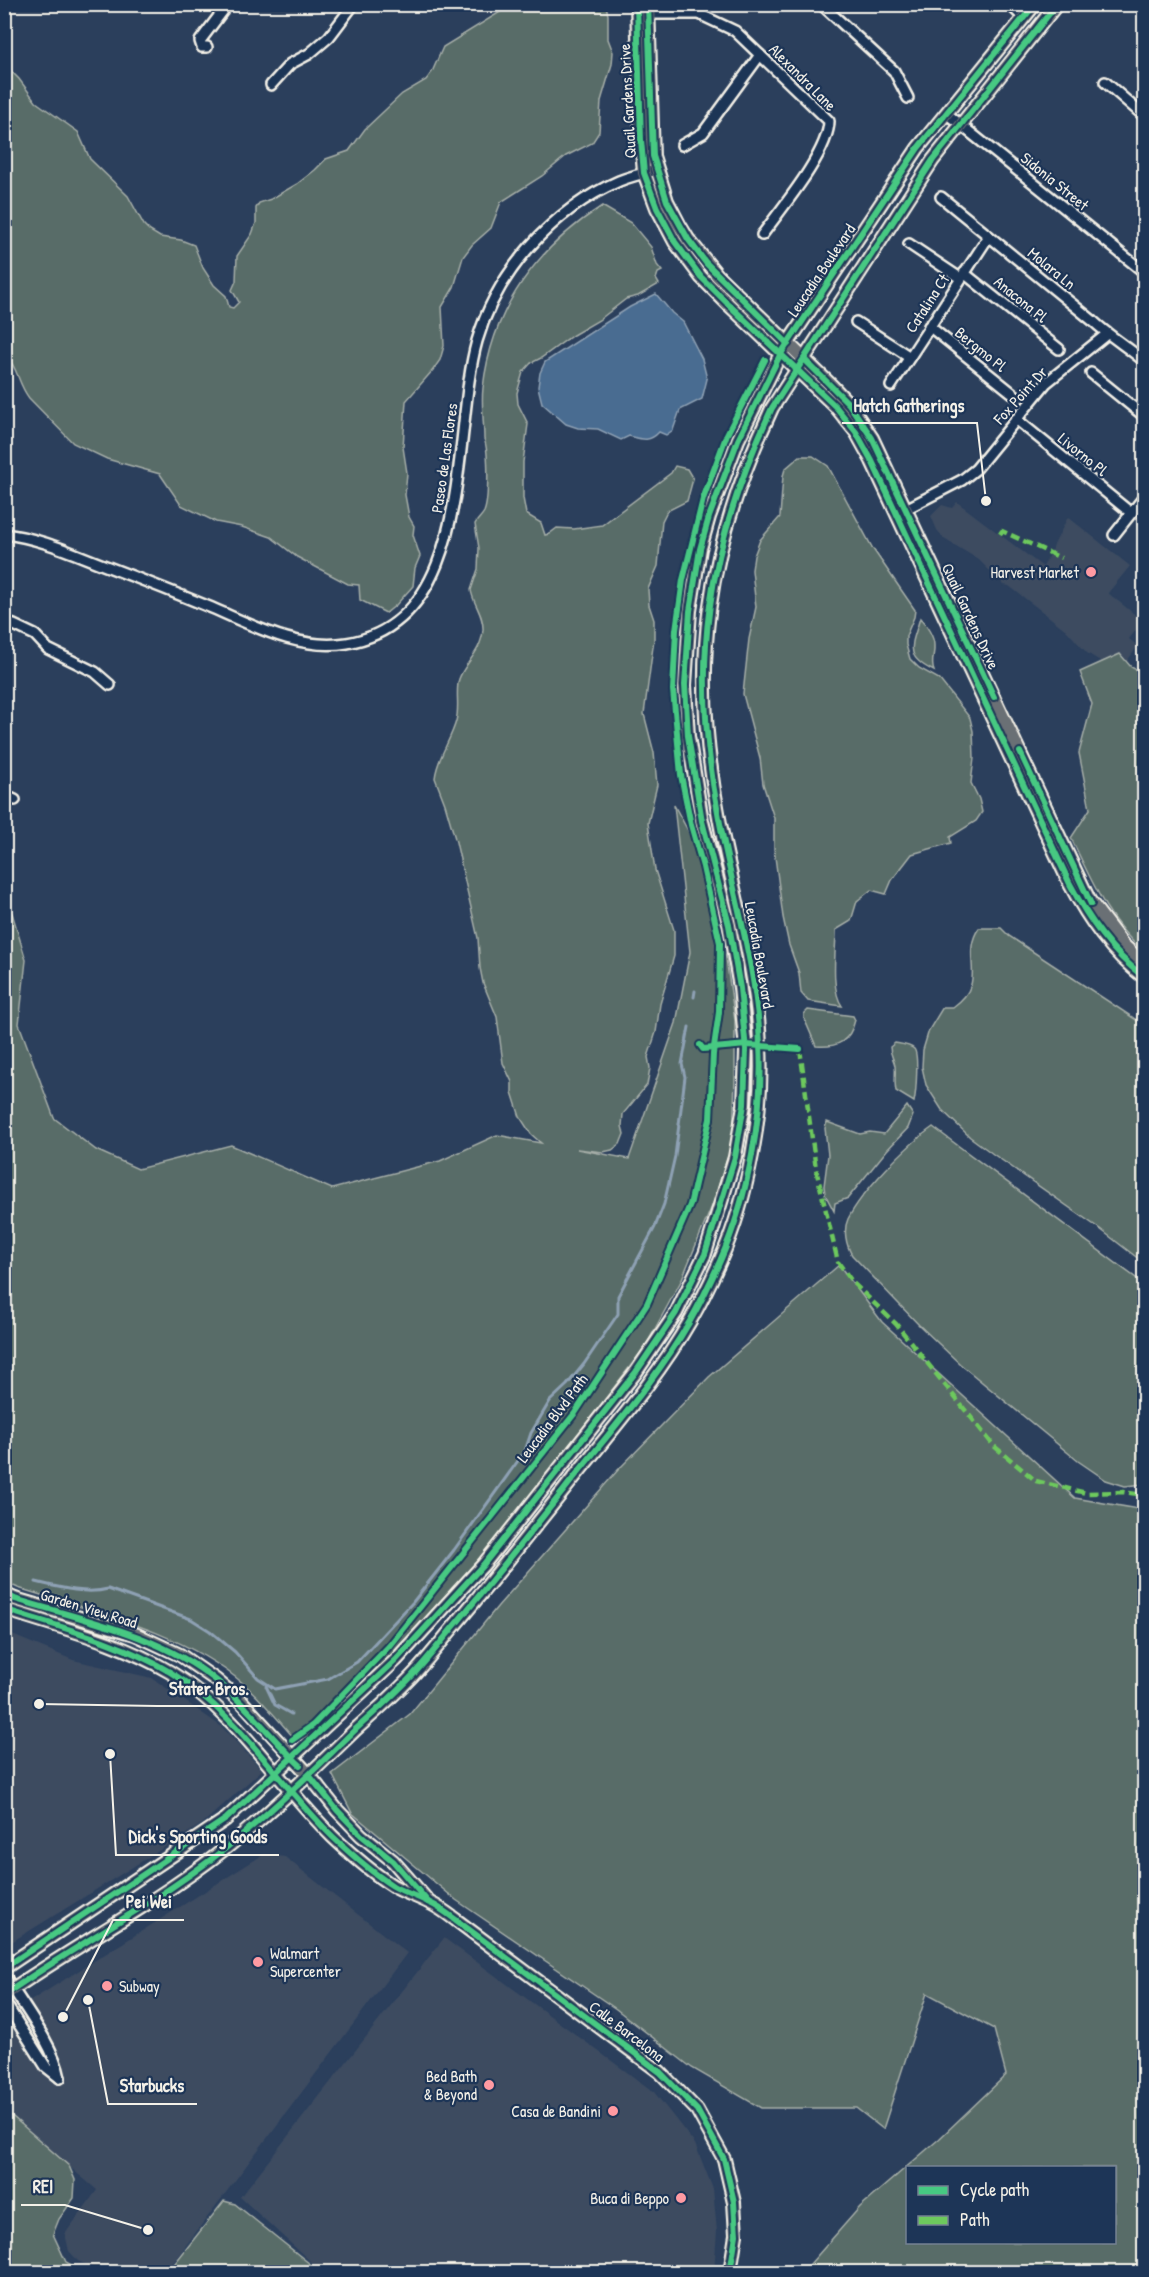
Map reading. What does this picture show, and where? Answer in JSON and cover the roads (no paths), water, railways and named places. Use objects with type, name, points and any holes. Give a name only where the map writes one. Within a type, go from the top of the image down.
[{"type":"main road","name":"Leucadia Boulevard","points":[[4,1968],[226,1819],[396,1660],[483,1564],[628,1381],[676,1313],[705,1254],[719,1215],[735,1157],[744,1105],[746,1050],[740,988],[729,925],[702,821],[688,736],[685,685],[690,611],[700,549],[708,518],[738,440],[784,349],[918,148],[1035,4]]},
{"type":"main road","name":"Leucadia Boulevard","points":[[9,1992],[155,1898],[240,1837],[292,1791],[413,1675],[497,1575],[650,1382],[691,1320],[722,1256],[737,1212],[750,1159],[758,1105],[761,1049],[755,985],[719,818],[706,736],[704,685],[708,612],[719,551],[733,502],[768,417],[933,160],[1057,4]]},
{"type":"main road","name":"Quail Gardens Drive","points":[[643,9],[653,156],[650,172],[688,239],[718,276],[784,349],[849,404],[872,438],[901,512],[1070,884],[1099,933],[1144,977]]},
{"type":"main road","name":"Quail Gardens Drive","points":[[901,512],[1089,900],[1123,945],[1144,964]]},
{"type":"main road","name":"Garden View Road","points":[[4,1594],[135,1634],[180,1655],[216,1680],[242,1702],[309,1775],[337,1810],[361,1835],[393,1861],[428,1902]]},
{"type":"main road","name":"Garden View Road","points":[[4,1609],[115,1644],[170,1672],[242,1732],[331,1835],[362,1863],[390,1884],[411,1896],[428,1902],[456,1920]]},
{"type":"main road","name":"Calle Barcelona","points":[[456,1920],[660,2072],[697,2110],[724,2159],[734,2202],[736,2235],[730,2272]]},
{"type":"street","points":[[207,47],[202,47],[200,41],[228,4]]},
{"type":"street","points":[[271,85],[290,64],[309,54],[329,37],[354,4]]},
{"type":"street","points":[[821,4],[894,71],[908,98]]},
{"type":"street","points":[[1009,4],[1024,18]]},
{"type":"street","name":"Alexandra Lane","points":[[643,9],[699,14],[735,31],[829,121],[829,133],[802,180],[762,235]]},
{"type":"street","points":[[682,145],[703,133],[760,56]]},
{"type":"street","points":[[1105,82],[1144,116]]},
{"type":"street","name":"Sidonia Street","points":[[946,113],[1144,272]]},
{"type":"street","name":"Paseo de Las Flores","points":[[4,534],[53,545],[303,643],[346,643],[382,633],[413,607],[432,574],[450,523],[458,482],[471,368],[477,340],[499,292],[529,247],[564,214],[603,189],[650,172]]},
{"type":"street","name":"Molara Ln","points":[[941,197],[1107,334],[1122,342],[1144,361]]},
{"type":"street","name":"Catalina Ct","points":[[891,386],[989,236]]},
{"type":"street","name":"Anacona Pl","points":[[909,244],[962,275],[1059,349]]},
{"type":"street","points":[[856,322],[910,357]]},
{"type":"street","name":"Bergmo Pl","points":[[929,326],[1015,395]]},
{"type":"street","name":"Fox Point Dr","points":[[901,512],[962,480],[976,468],[1046,383],[1107,334]]},
{"type":"street","points":[[1091,373],[1144,416]]},
{"type":"street","name":"Livorno Pl","points":[[1016,419],[1131,513]]},
{"type":"street","points":[[1114,536],[1144,497]]},
{"type":"street","points":[[4,622],[34,635],[48,649],[95,672],[110,685]]},
{"type":"street","points":[[4,795],[15,800]]},
{"type":"street","points":[[4,1975],[9,1992],[55,2061],[60,2078],[46,2067],[4,2001]]},
{"type":"waterway","points":[[694,997],[695,991]]},
{"type":"waterway","points":[[36,1582],[81,1591],[108,1589],[191,1619],[210,1631],[235,1652],[258,1678],[275,1689],[328,1679],[357,1662],[413,1602],[454,1550],[525,1451],[531,1433],[550,1401],[584,1364],[618,1314],[618,1296],[655,1227],[664,1204],[675,1156],[685,1077],[682,1064],[689,1027]]},
{"type":"waterway","points":[[266,1686],[275,1705],[291,1714]]},
{"type":"place","name":"Hatch Gatherings","points":[[986,501]]},
{"type":"place","name":"Harvest Market","points":[[1091,572]]},
{"type":"place","name":"Stater Bros.","points":[[39,1704]]},
{"type":"place","name":"Dick's Sporting Goods","points":[[110,1754]]},
{"type":"place","name":"Walmart Supercenter","points":[[258,1962]]},
{"type":"place","name":"Subway","points":[[107,1986]]},
{"type":"place","name":"Starbucks","points":[[88,2000]]},
{"type":"place","name":"Pei Wei","points":[[63,2017]]},
{"type":"place","name":"Bed Bath & Beyond","points":[[489,2085]]},
{"type":"place","name":"Casa de Bandini","points":[[613,2111]]},
{"type":"place","name":"Buca di Beppo","points":[[681,2198]]},
{"type":"place","name":"REI","points":[[148,2230]]}]
